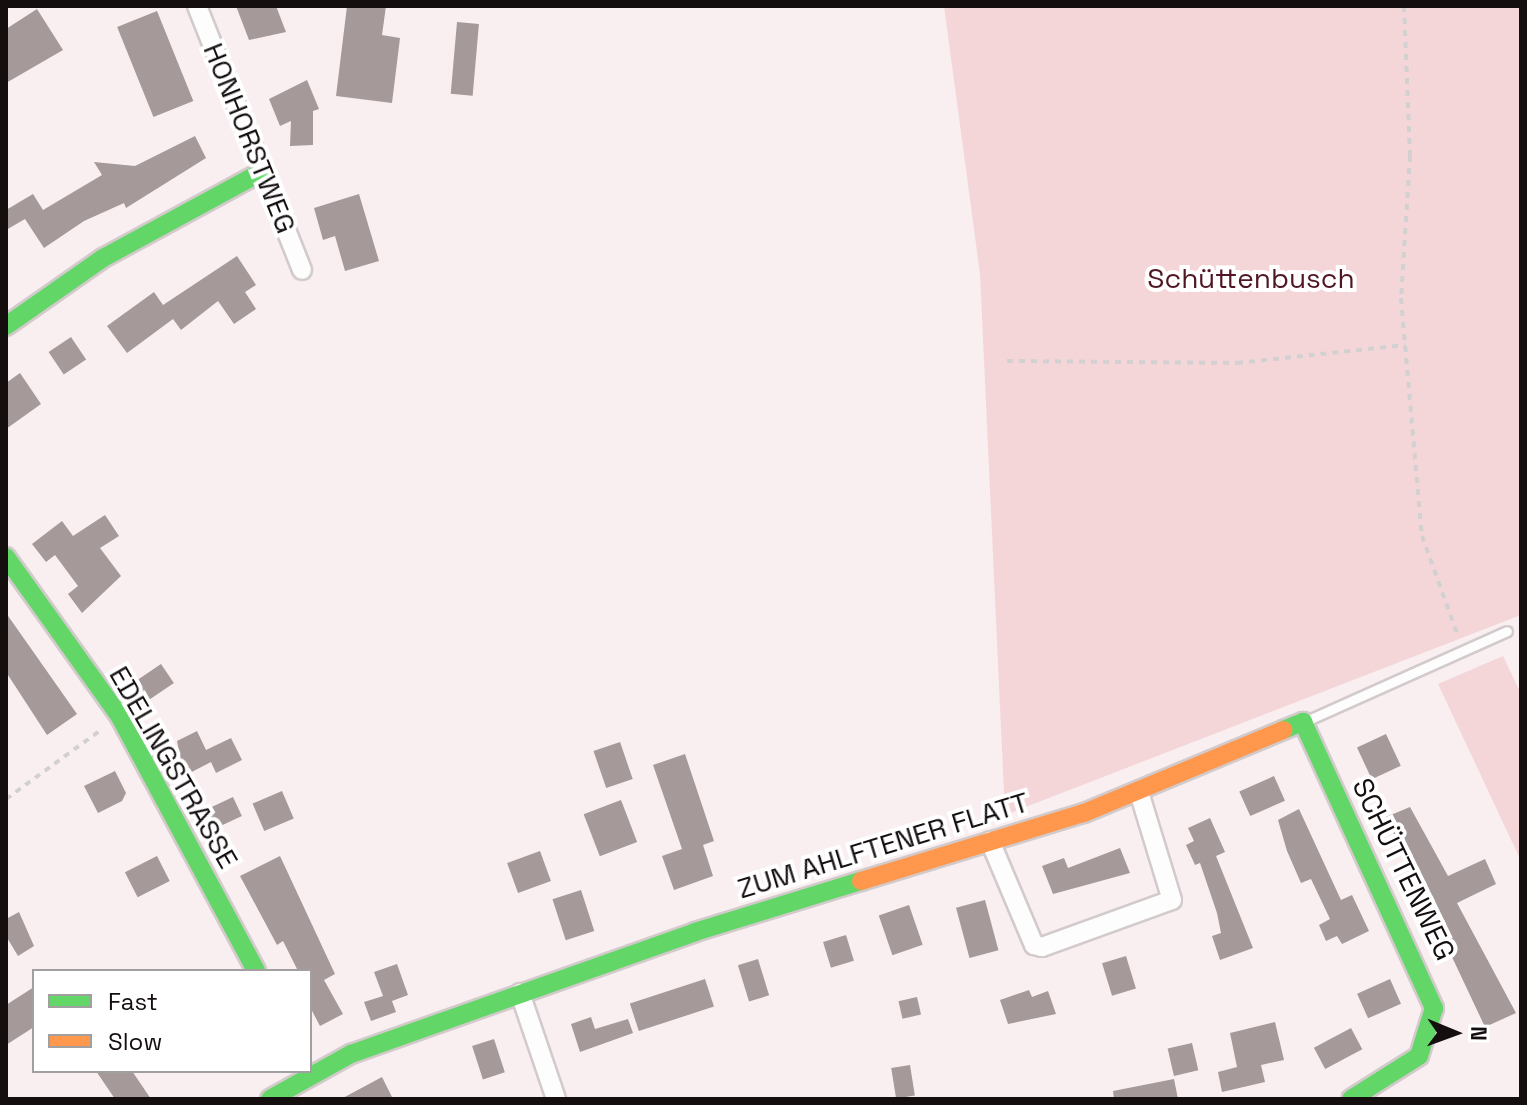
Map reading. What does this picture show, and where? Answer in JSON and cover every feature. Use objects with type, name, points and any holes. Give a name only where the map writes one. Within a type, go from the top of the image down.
[{"type":"street","name":"HONHORSTWEG","points":[[197,6],[265,170],[302,270]]},
{"type":"street","points":[[6,326],[103,258],[265,170]]},
{"type":"street","name":"EDELINGSTRASSE","points":[[6,557],[120,717],[255,969]]},
{"type":"street","name":"ZUM AHLFTENER FLATT","points":[[312,1071],[520,993],[1139,792],[1303,722]]},
{"type":"street","name":"SCHÜTTENWEG","points":[[1303,722],[1434,1008],[1419,1056],[1351,1099]]},
{"type":"street","points":[[990,841],[1034,945],[1042,947],[1172,900],[1139,792]]},
{"type":"street","points":[[520,993],[556,1099]]},
{"type":"street","name":"ZUM AHLFTENER FLATT","points":[[270,1099],[309,1073]]},
{"type":"lane","name":"ZUM AHLFTENER FLATT","points":[[1303,722],[1507,631]]},
{"type":"path","points":[[1404,6],[1410,156],[1401,298],[1422,536],[1463,651]]},
{"type":"path","points":[[1007,361],[1237,363],[1405,345]]},
{"type":"path","points":[[6,799],[120,717]]},
{"type":"green space","name":"Schüttenbusch","points":[[944,6],[1521,6],[1521,615],[1005,815],[980,274]]},
{"type":"green space","points":[[1503,656],[1521,694],[1521,861],[1438,684]]},
{"type":"building","points":[[236,6],[276,6],[286,32],[249,40]]},
{"type":"building","points":[[347,6],[386,6],[382,35],[400,38],[392,103],[336,96]]},
{"type":"building","points":[[37,9],[63,50],[6,83],[6,29]]},
{"type":"building","points":[[157,11],[193,101],[153,117],[117,27]]},
{"type":"building","points":[[457,22],[479,24],[473,96],[451,94]]},
{"type":"building","points":[[307,80],[319,109],[313,111],[313,145],[290,146],[291,121],[280,126],[269,99]]},
{"type":"building","points":[[195,136],[206,158],[126,208],[124,203],[84,221],[44,248],[25,219],[6,230],[6,210],[33,194],[43,210],[102,175],[94,162],[135,166]]},
{"type":"building","points":[[359,194],[379,261],[345,271],[335,236],[323,240],[314,208]]},
{"type":"building","points":[[237,256],[256,285],[245,292],[256,309],[234,324],[218,301],[181,330],[173,319],[127,353],[107,326],[154,292],[163,305]]},
{"type":"building","points":[[71,337],[86,359],[64,374],[49,352]]},
{"type":"building","points":[[20,373],[41,404],[6,429],[6,383]]},
{"type":"building","points":[[105,515],[119,536],[100,548],[121,576],[82,613],[68,594],[78,586],[55,555],[46,562],[32,544],[62,521],[73,536]]},
{"type":"building","points":[[6,613],[77,714],[47,735],[6,672]]},
{"type":"building","points":[[161,664],[174,683],[144,703],[131,684]]},
{"type":"building","points":[[197,731],[206,750],[231,738],[242,760],[216,773],[211,762],[184,776],[177,741]]},
{"type":"building","points":[[1386,734],[1401,766],[1372,779],[1357,748]]},
{"type":"building","points":[[620,742],[633,779],[606,788],[594,751]]},
{"type":"building","points":[[685,754],[714,841],[703,845],[713,876],[674,890],[662,856],[682,849],[653,765]]},
{"type":"building","points":[[115,771],[126,793],[122,801],[98,813],[84,786]]},
{"type":"building","points":[[1274,776],[1285,801],[1250,816],[1239,791]]},
{"type":"building","points":[[282,791],[294,819],[264,831],[253,804]]},
{"type":"building","points":[[233,797],[242,816],[212,830],[203,811]]},
{"type":"building","points":[[621,800],[637,842],[600,856],[584,814]]},
{"type":"building","points":[[1410,807],[1448,876],[1485,859],[1496,884],[1457,903],[1516,1013],[1485,1027],[1386,817]]},
{"type":"building","points":[[1299,809],[1341,900],[1352,895],[1369,931],[1342,944],[1337,936],[1326,941],[1319,925],[1330,919],[1311,879],[1301,883],[1287,851],[1278,820]]},
{"type":"building","points":[[1210,818],[1225,852],[1216,856],[1253,948],[1220,960],[1212,936],[1221,933],[1217,913],[1200,863],[1195,865],[1186,845],[1194,841],[1188,828]]},
{"type":"building","points":[[1120,848],[1130,873],[1053,894],[1042,866],[1064,858],[1068,868]]},
{"type":"building","points":[[540,851],[551,881],[518,893],[507,863]]},
{"type":"building","points":[[157,856],[170,881],[138,897],[125,872]]},
{"type":"building","points":[[280,856],[335,974],[324,980],[343,1014],[320,1026],[312,1011],[312,969],[297,969],[283,941],[277,945],[240,876]]},
{"type":"building","points":[[581,890],[594,931],[566,940],[552,899]]},
{"type":"building","points":[[985,900],[998,950],[969,958],[956,908]]},
{"type":"building","points":[[909,905],[923,945],[892,955],[879,915]]},
{"type":"building","points":[[19,912],[34,946],[18,956],[6,936],[6,919]]},
{"type":"building","points":[[846,935],[854,961],[831,968],[823,942]]},
{"type":"building","points":[[1126,956],[1136,989],[1112,996],[1102,963]]},
{"type":"building","points":[[758,959],[769,995],[749,1001],[738,965]]},
{"type":"building","points":[[397,964],[408,995],[392,1001],[396,1012],[371,1021],[364,1002],[383,996],[374,972]]},
{"type":"building","points":[[705,979],[714,1007],[639,1031],[630,1003]]},
{"type":"building","points":[[1390,979],[1401,1004],[1368,1018],[1357,994]]},
{"type":"building","points":[[32,988],[32,1028],[6,1045],[6,1005]]},
{"type":"building","points":[[1029,990],[1032,997],[1048,991],[1056,1014],[1008,1024],[1000,1000]]},
{"type":"building","points":[[917,997],[921,1015],[903,1019],[898,1001]]},
{"type":"building","points":[[591,1017],[595,1029],[628,1019],[633,1033],[580,1052],[571,1024]]},
{"type":"building","points":[[1275,1022],[1284,1060],[1261,1065],[1265,1082],[1222,1092],[1218,1072],[1237,1067],[1230,1033]]},
{"type":"building","points":[[1351,1028],[1362,1049],[1325,1069],[1314,1048]]},
{"type":"building","points":[[494,1039],[505,1072],[483,1079],[472,1046]]},
{"type":"building","points":[[1192,1043],[1198,1070],[1174,1076],[1168,1049]]},
{"type":"building","points":[[910,1065],[915,1096],[896,1099],[891,1068]]},
{"type":"building","points":[[97,1073],[133,1073],[151,1099],[115,1099]]},
{"type":"building","points":[[382,1077],[393,1099],[341,1099]]},
{"type":"building","points":[[1174,1079],[1178,1099],[1114,1099],[1113,1091]]},
{"type":"traffic: fast","points":[[6,326],[103,258],[265,170]]},
{"type":"traffic: fast","points":[[6,557],[120,717],[255,969]]},
{"type":"traffic: fast","points":[[1283,730],[1303,722],[1434,1008],[1419,1056],[1351,1099]]},
{"type":"traffic: fast","points":[[270,1099],[351,1054],[695,932],[861,881]]},
{"type":"traffic: slow","points":[[861,881],[1084,813],[1283,730]]}]
